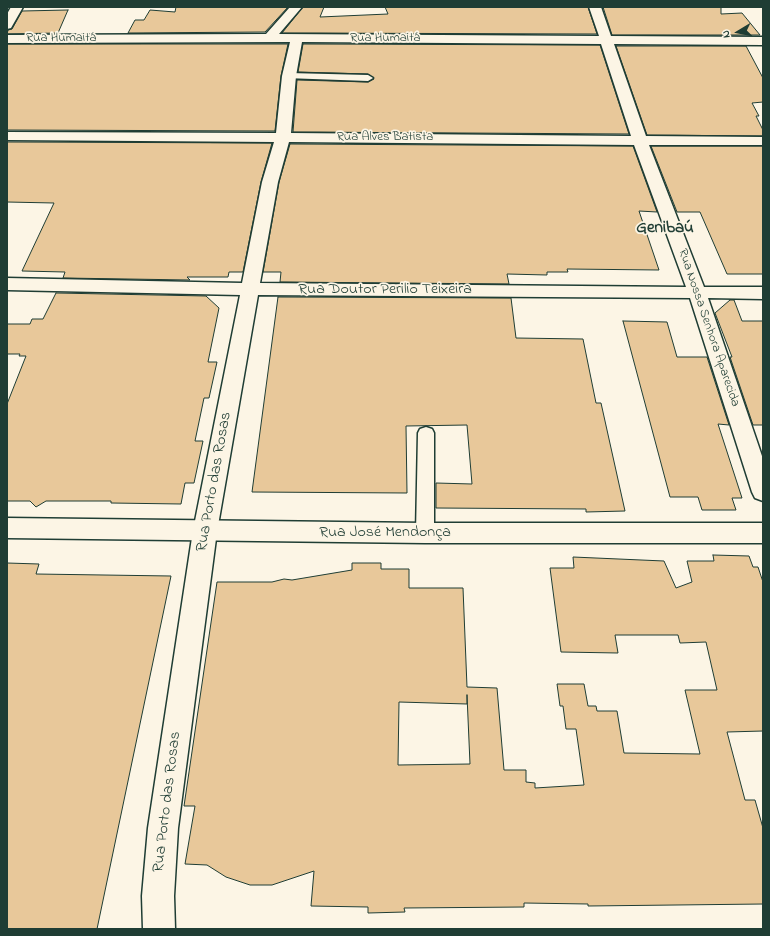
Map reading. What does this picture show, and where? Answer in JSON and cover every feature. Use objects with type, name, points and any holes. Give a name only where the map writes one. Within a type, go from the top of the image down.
[{"type":"street","points":[[269,38],[296,7]]},
{"type":"street","name":"Rua Nossa Senhora Aparecida","points":[[595,7],[640,140],[697,292],[763,492]]},
{"type":"street","points":[[7,25],[14,8]]},
{"type":"street","name":"Rua Humaitá","points":[[7,39],[297,38],[763,41]]},
{"type":"street","name":"Rua Porto das Rosas","points":[[159,929],[158,896],[163,828],[205,531],[270,182],[283,138],[289,76],[297,38]]},
{"type":"street","name":"Rua Alves Batista","points":[[7,136],[763,141]]},
{"type":"street","name":"Rua Doutor Perilio Teixeira","points":[[7,284],[250,289],[763,293]]},
{"type":"street","name":"Rua José Mendonça","points":[[7,528],[425,533],[763,533]]},
{"type":"lane","points":[[289,76],[368,78]]},
{"type":"lane","points":[[425,533],[426,432]]},
{"type":"building","points":[[176,7],[288,7],[265,32],[128,33],[135,20],[144,20],[150,10],[175,12]]},
{"type":"building","points":[[303,7],[324,7],[320,17],[388,14],[385,7],[588,7],[597,34],[282,33]]},
{"type":"building","points":[[603,7],[721,7],[721,14],[742,13],[760,35],[612,35]]},
{"type":"building","points":[[68,10],[58,33],[7,34],[8,30],[12,29],[22,11]]},
{"type":"building","points":[[7,44],[288,44],[281,76],[275,131],[7,130]]},
{"type":"building","points":[[303,44],[600,45],[629,134],[293,132],[297,80],[368,82],[374,79],[368,74],[298,72]]},
{"type":"building","points":[[616,46],[746,46],[763,78],[763,102],[752,103],[759,116],[756,116],[763,130],[763,136],[647,135]]},
{"type":"building","points":[[7,142],[272,143],[261,182],[243,272],[229,272],[228,277],[187,277],[190,280],[63,278],[65,272],[22,271],[54,203],[7,202]]},
{"type":"building","points":[[290,144],[633,146],[657,212],[639,211],[659,270],[567,269],[568,272],[547,272],[547,275],[507,274],[509,284],[280,282],[281,272],[263,272],[279,182]]},
{"type":"building","points":[[651,146],[763,146],[763,274],[727,274],[700,212],[677,212]]},
{"type":"building","points":[[56,293],[206,296],[219,308],[208,362],[217,362],[209,398],[204,398],[195,441],[203,441],[194,483],[185,483],[181,504],[111,503],[111,501],[46,501],[36,507],[30,501],[7,501],[7,404],[26,356],[19,356],[20,354],[7,354],[7,324],[30,324],[32,319],[43,319]]},
{"type":"building","points":[[278,297],[511,298],[516,338],[583,339],[596,403],[601,403],[625,511],[586,512],[586,509],[436,508],[436,483],[472,484],[467,425],[406,426],[407,493],[252,492]]},
{"type":"building","points":[[730,300],[734,300],[742,321],[763,321],[763,425],[753,425],[730,357],[732,357],[715,313]]},
{"type":"building","points":[[623,321],[667,322],[677,357],[707,357],[729,425],[718,424],[742,498],[732,498],[736,510],[702,510],[698,497],[670,497]]},
{"type":"building","points":[[713,555],[749,556],[753,567],[758,567],[763,582],[763,731],[727,732],[745,800],[755,800],[763,828],[763,904],[588,906],[588,904],[524,903],[524,907],[404,908],[405,912],[368,913],[368,907],[311,906],[314,871],[272,885],[250,885],[226,877],[207,865],[185,864],[195,806],[184,806],[217,582],[272,582],[284,579],[292,580],[352,570],[352,563],[381,563],[381,569],[409,569],[409,588],[463,588],[467,687],[497,688],[504,770],[526,770],[526,782],[535,783],[535,788],[584,785],[576,729],[566,729],[563,706],[560,706],[557,684],[584,684],[588,706],[596,706],[597,711],[617,711],[624,753],[700,754],[685,690],[717,690],[706,642],[680,643],[678,635],[615,635],[618,653],[561,652],[550,568],[574,568],[573,557],[664,561],[676,588],[692,582],[687,561],[714,561]],"holes":[[[467,695],[470,764],[398,765],[399,702],[467,704]]]},
{"type":"building","points":[[7,563],[39,564],[36,574],[171,576],[97,929],[7,929]]},
{"type":"district","name":"Genibaú","points":[[665,229]]}]
